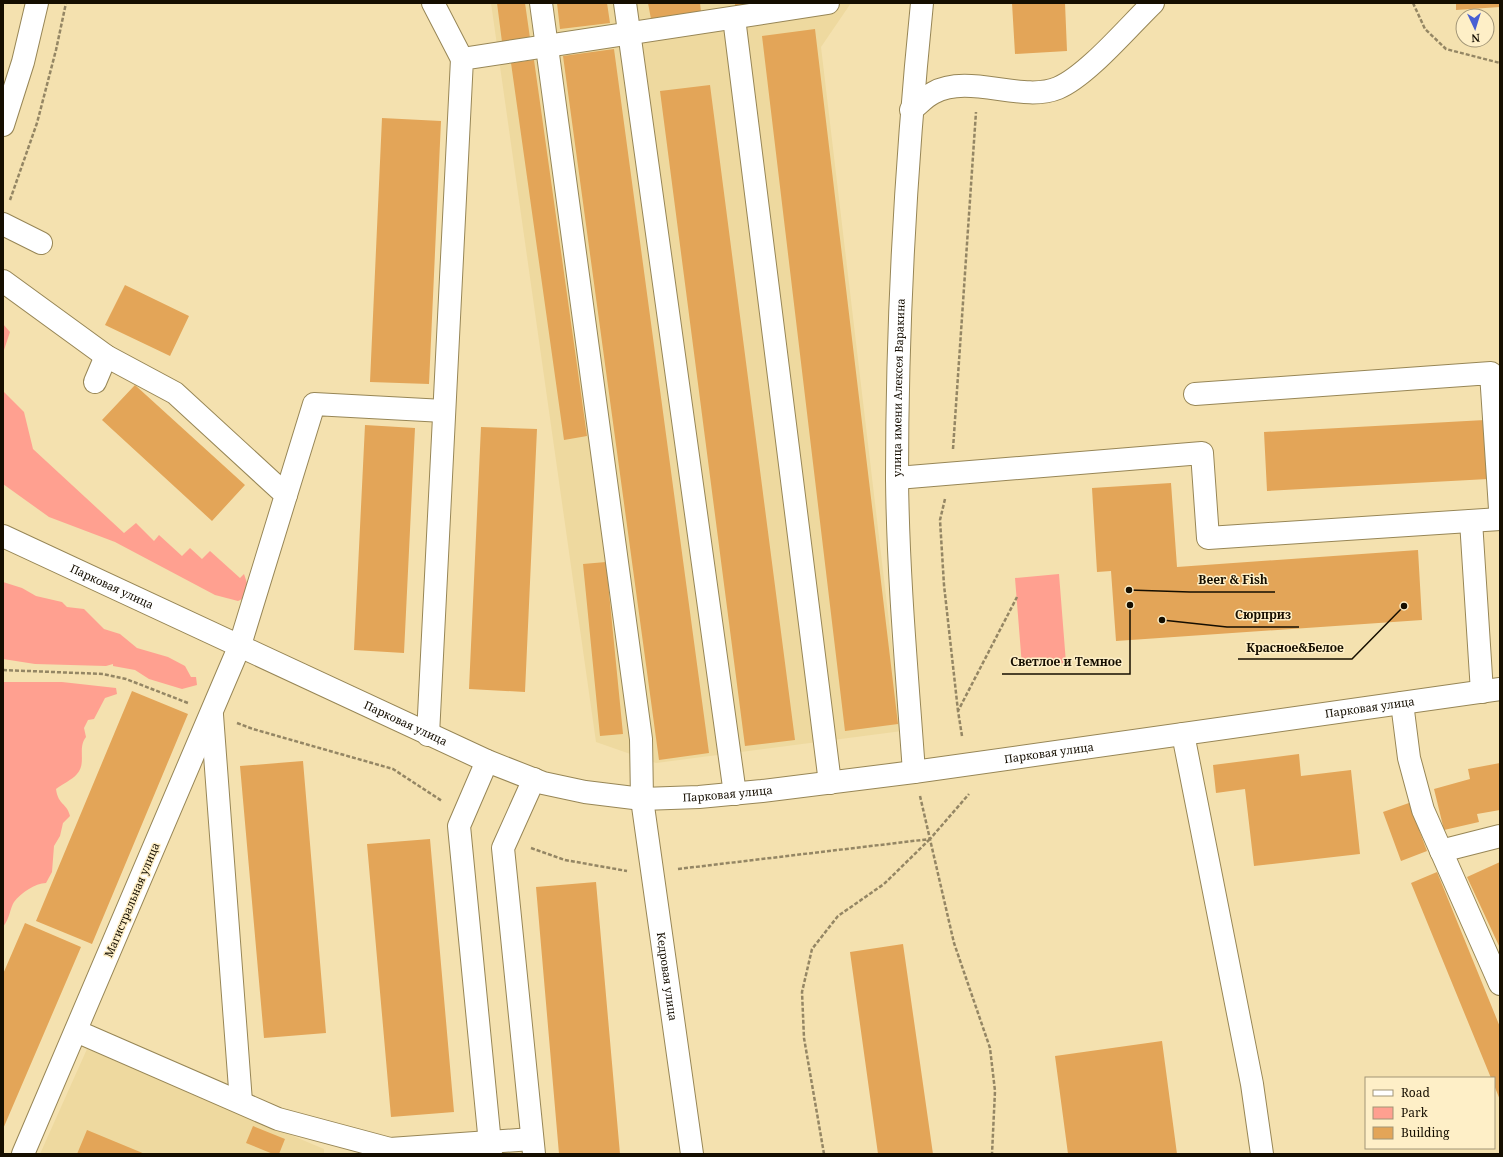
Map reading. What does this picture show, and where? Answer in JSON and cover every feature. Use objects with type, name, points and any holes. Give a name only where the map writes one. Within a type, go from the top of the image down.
[{"type":"street","points":[[3,125],[23,62],[37,3]]},
{"type":"street","points":[[428,734],[462,60],[433,3]]},
{"type":"street","name":"Кедровая улица","points":[[541,3],[641,739],[642,799],[692,1154]]},
{"type":"street","points":[[625,3],[735,794]]},
{"type":"street","points":[[462,60],[630,34],[722,14],[828,3]]},
{"type":"street","name":"улица имени Алексея Варакина","points":[[914,772],[900,594],[897,478],[901,304],[911,110],[922,3]]},
{"type":"street","points":[[911,110],[933,93],[955,87],[1043,92],[1059,88],[1081,74],[1135,11],[1153,3]]},
{"type":"street","points":[[722,14],[830,783]]},
{"type":"street","points":[[6,214],[41,243]]},
{"type":"street","points":[[3,281],[106,356],[175,393],[286,495]]},
{"type":"street","points":[[95,382],[106,356]]},
{"type":"street","points":[[1195,394],[1490,373],[1500,509]]},
{"type":"street","name":"Магистральная улица","points":[[23,1154],[240,645],[253,576],[286,495],[314,404],[444,411]]},
{"type":"street","points":[[897,478],[1202,453],[1208,538],[1500,519]]},
{"type":"street","points":[[1471,522],[1491,690]]},
{"type":"street","name":"Парковая улица","points":[[3,536],[487,761],[534,779],[585,792],[642,799],[735,794],[830,783],[1491,690]]},
{"type":"street","points":[[1402,703],[1409,758],[1423,810],[1500,984]]},
{"type":"street","points":[[211,712],[241,1102]]},
{"type":"street","points":[[1183,734],[1252,1084],[1262,1154]]},
{"type":"street","points":[[487,761],[459,826],[490,1148]]},
{"type":"street","points":[[76,1030],[278,1119],[388,1151],[533,1147],[503,848],[534,779]]},
{"type":"street","points":[[1441,852],[1500,836]]},
{"type":"path","points":[[6,214],[37,123],[56,50],[66,3]]},
{"type":"path","points":[[1413,3],[1425,29],[1446,49],[1500,63]]},
{"type":"path","points":[[962,736],[944,585],[940,520],[951,474],[977,88]]},
{"type":"path","points":[[958,711],[1017,597]]},
{"type":"path","points":[[914,772],[954,943],[990,1048],[995,1092],[992,1154]]},
{"type":"path","points":[[824,1154],[804,1038],[802,992],[812,949],[838,916],[884,884],[930,839]]},
{"type":"shaded area","points":[[491,3],[851,3],[821,47],[902,731],[656,763],[596,742]]},
{"type":"shaded area","points":[[87,1049],[324,1149],[324,1154],[40,1154]]},
{"type":"green space","points":[[3,324],[10,332],[3,353]]},
{"type":"green space","points":[[3,391],[24,412],[33,449],[124,533],[136,523],[154,541],[159,535],[182,556],[190,548],[202,559],[210,551],[240,578],[244,574],[251,595],[238,601],[215,595],[115,542],[49,517],[3,484]]},
{"type":"green space","points":[[1059,574],[1066,663],[1022,666],[1015,578]]},
{"type":"green space","points":[[3,582],[22,588],[36,596],[62,602],[67,607],[84,609],[104,629],[120,634],[137,648],[168,657],[185,666],[191,677],[196,677],[197,685],[182,689],[149,679],[135,670],[113,666],[113,664],[106,666],[35,664],[3,659]]},
{"type":"green space","points":[[3,682],[62,682],[116,688],[117,694],[105,698],[94,719],[88,720],[84,728],[86,737],[82,746],[80,770],[72,778],[56,789],[59,798],[69,812],[70,816],[63,823],[60,836],[54,846],[52,872],[46,883],[37,885],[24,892],[14,902],[3,927]]},
{"type":"building","points":[[497,3],[525,3],[530,38],[502,42]]},
{"type":"building","points":[[557,3],[607,3],[610,23],[560,29]]},
{"type":"building","points":[[648,3],[700,3],[701,12],[651,19]]},
{"type":"building","points":[[735,3],[748,3],[748,4],[735,6]]},
{"type":"building","points":[[1012,3],[1065,3],[1067,51],[1015,54]]},
{"type":"building","points":[[1456,3],[1500,3],[1500,7],[1456,8]]},
{"type":"building","points":[[815,29],[898,724],[845,731],[762,36]]},
{"type":"building","points":[[614,49],[709,753],[659,760],[563,56]]},
{"type":"building","points":[[534,60],[587,436],[564,440],[511,63]]},
{"type":"building","points":[[710,85],[795,740],[745,746],[660,91]]},
{"type":"building","points":[[382,118],[441,121],[429,384],[370,382]]},
{"type":"building","points":[[125,285],[189,316],[170,356],[105,325]]},
{"type":"building","points":[[135,385],[245,485],[212,521],[102,420]]},
{"type":"building","points":[[1485,420],[1488,479],[1267,491],[1264,432]]},
{"type":"building","points":[[365,425],[415,428],[404,653],[354,650]]},
{"type":"building","points":[[481,427],[537,429],[525,692],[469,689]]},
{"type":"building","points":[[1171,483],[1177,567],[1418,550],[1422,620],[1116,641],[1111,571],[1097,572],[1092,488]]},
{"type":"building","points":[[606,562],[623,734],[600,736],[583,564]]},
{"type":"building","points":[[132,691],[188,714],[92,944],[36,921]]},
{"type":"building","points":[[1299,754],[1301,776],[1351,770],[1360,854],[1254,866],[1245,789],[1216,793],[1213,765]]},
{"type":"building","points":[[303,761],[326,1033],[264,1038],[240,766]]},
{"type":"building","points":[[1500,763],[1500,810],[1477,814],[1479,822],[1444,830],[1434,789],[1470,779],[1468,769]]},
{"type":"building","points":[[1409,803],[1427,851],[1401,861],[1383,812]]},
{"type":"building","points":[[430,839],[454,1112],[391,1117],[367,844]]},
{"type":"building","points":[[1500,862],[1500,948],[1467,877]]},
{"type":"building","points":[[1437,872],[1500,1027],[1500,1100],[1495,1088],[1495,1077],[1491,1077],[1411,883]]},
{"type":"building","points":[[596,882],[620,1154],[559,1154],[536,887]]},
{"type":"building","points":[[25,923],[81,947],[3,1129],[3,974]]},
{"type":"building","points":[[903,944],[933,1154],[878,1154],[850,952]]},
{"type":"building","points":[[1162,1041],[1177,1154],[1068,1154],[1055,1056]]},
{"type":"building","points":[[253,1126],[285,1139],[279,1154],[273,1154],[246,1143]]},
{"type":"building","points":[[87,1130],[145,1154],[77,1154]]},
{"type":"place","name":"Beer & Fish","points":[[1129,590]]},
{"type":"place","name":"Светлое и Темное","points":[[1130,605]]},
{"type":"place","name":"Красное&Белое","points":[[1404,606]]},
{"type":"place","name":"Сюрприз","points":[[1162,620]]}]
